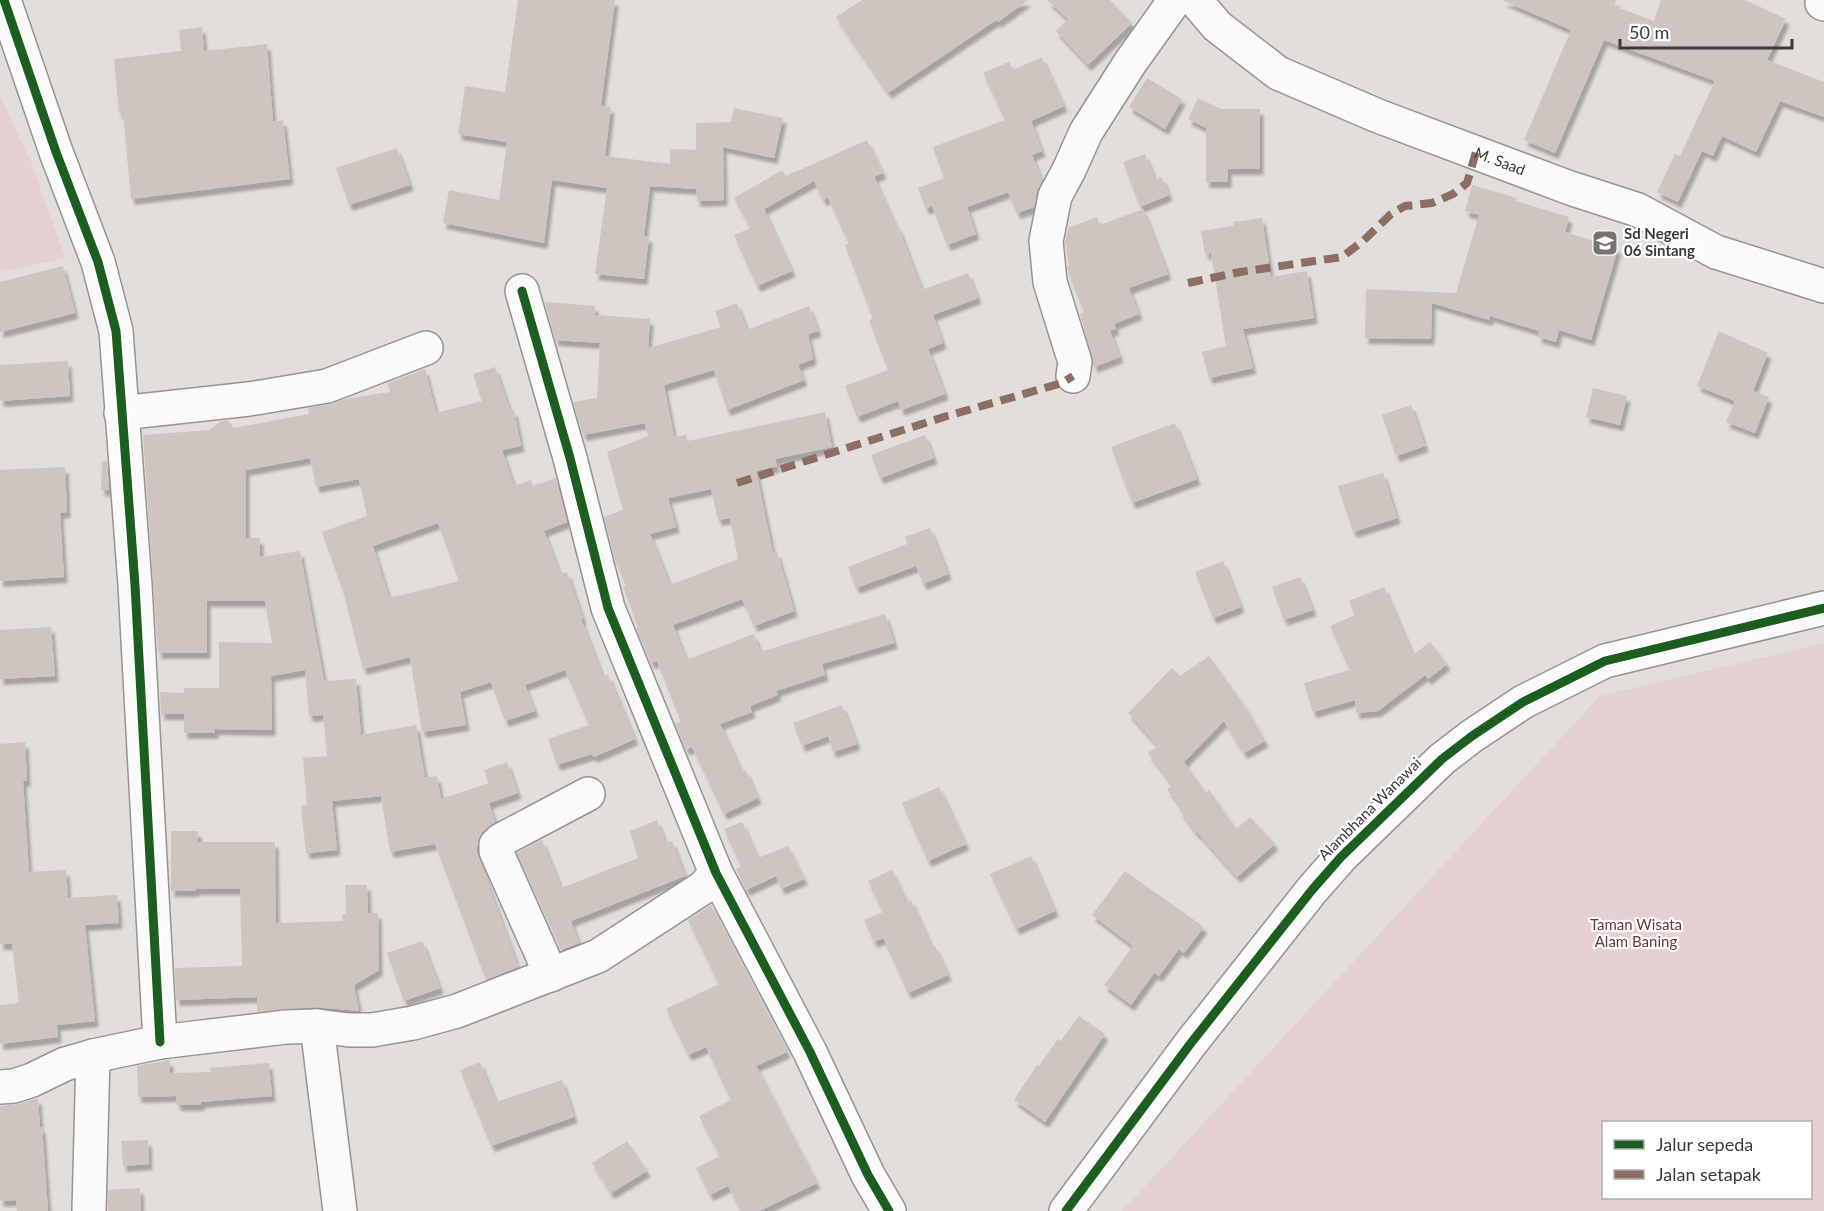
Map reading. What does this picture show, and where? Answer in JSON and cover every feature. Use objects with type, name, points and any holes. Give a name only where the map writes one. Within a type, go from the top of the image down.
[{"type":"street","points":[[4,0],[56,152],[98,262],[117,340],[137,621],[159,1042]]},
{"type":"street","points":[[1073,376],[1075,362],[1050,282],[1046,241],[1055,196],[1086,132],[1130,63],[1175,0]]},
{"type":"street","name":"M. Saad","points":[[1195,0],[1217,26],[1278,73],[1378,116],[1570,188],[1638,210],[1716,252],[1824,286]]},
{"type":"street","points":[[522,291],[570,458],[608,608],[716,873],[810,1052],[868,1175],[889,1211]]},
{"type":"street","points":[[121,413],[249,399],[327,386],[426,348]]},
{"type":"street","name":"Alambhana Wanawai","points":[[1066,1211],[1191,1043],[1312,890],[1341,857],[1442,759],[1523,702],[1605,660],[1824,608]]},
{"type":"street","points":[[551,975],[496,851],[496,845],[501,840],[588,794]]},
{"type":"street","points":[[0,1087],[14,1086],[65,1064],[93,1056],[159,1042],[286,1027],[317,1026],[372,1030],[413,1023],[457,1011],[598,956],[704,887],[716,873]]},
{"type":"street","points":[[317,1026],[340,1211]]},
{"type":"street","points":[[89,1211],[93,1056]]},
{"type":"green space","points":[[0,96],[31,162],[65,258],[0,272]]},
{"type":"green space","name":"Taman Wisata Alam Baning","points":[[1824,643],[1824,1211],[1122,1211],[1600,696]]},
{"type":"building","points":[[518,0],[615,0],[601,106],[611,107],[605,156],[670,164],[670,149],[696,150],[696,123],[731,122],[734,108],[783,118],[774,158],[723,147],[724,200],[697,201],[696,189],[650,186],[644,236],[649,237],[644,279],[595,274],[607,188],[552,180],[544,243],[443,223],[449,190],[499,200],[507,142],[458,134],[465,86],[505,92]]},
{"type":"building","points":[[862,0],[1028,0],[888,93],[836,17]]},
{"type":"building","points":[[1047,0],[1110,0],[1132,23],[1088,65],[1056,31],[1068,19]]},
{"type":"building","points":[[1502,0],[1616,0],[1614,6],[1654,21],[1661,0],[1745,0],[1786,19],[1767,60],[1824,82],[1824,117],[1780,101],[1756,152],[1722,136],[1713,156],[1702,151],[1678,202],[1657,192],[1675,154],[1680,156],[1715,81],[1604,40],[1555,153],[1524,140],[1571,30]]},
{"type":"building","points":[[202,27],[204,51],[267,44],[273,122],[283,120],[290,179],[131,199],[123,113],[119,113],[114,59],[181,51],[179,30]]},
{"type":"building","points":[[1042,57],[1064,106],[1031,121],[1042,151],[1032,155],[1042,181],[1034,207],[1017,213],[1008,192],[967,207],[976,234],[947,245],[932,206],[926,209],[918,188],[944,178],[933,147],[1005,120],[983,73],[1009,62],[1013,70]]},
{"type":"building","points":[[1147,78],[1182,99],[1165,129],[1129,107]]},
{"type":"building","points":[[1198,98],[1221,109],[1260,109],[1260,169],[1228,169],[1228,182],[1206,182],[1206,128],[1188,119]]},
{"type":"building","points":[[867,140],[883,173],[874,177],[898,226],[922,290],[968,273],[978,298],[933,315],[943,343],[928,349],[945,394],[901,410],[898,401],[857,417],[845,386],[888,370],[869,320],[873,319],[845,245],[849,244],[828,198],[823,200],[814,181],[764,209],[792,271],[757,286],[734,235],[751,228],[734,198],[782,170],[786,176]]},
{"type":"building","points":[[397,148],[410,185],[349,205],[336,168]]},
{"type":"building","points":[[1145,154],[1155,180],[1162,177],[1169,195],[1140,207],[1123,162]]},
{"type":"building","points":[[1472,185],[1569,217],[1565,232],[1618,248],[1591,340],[1559,330],[1556,342],[1538,337],[1539,331],[1490,316],[1489,320],[1432,303],[1431,339],[1365,338],[1366,289],[1456,293],[1479,215],[1465,211]]},
{"type":"building","points":[[1143,209],[1168,274],[1129,288],[1139,314],[1114,324],[1116,329],[1110,331],[1120,357],[1094,367],[1080,314],[1084,312],[1067,267],[1069,266],[1065,242],[1068,228],[1097,217],[1100,225]]},
{"type":"building","points":[[1262,218],[1271,277],[1307,271],[1314,318],[1243,329],[1253,368],[1209,378],[1202,352],[1226,346],[1211,253],[1205,254],[1201,231],[1233,226],[1233,222]]},
{"type":"building","points":[[63,266],[75,313],[0,332],[0,282]]},
{"type":"building","points":[[545,302],[595,306],[595,315],[650,319],[648,348],[721,327],[715,311],[737,303],[747,330],[809,306],[818,331],[808,334],[813,359],[798,365],[804,380],[727,410],[714,370],[664,385],[674,437],[686,435],[688,441],[825,412],[832,447],[775,459],[777,466],[756,471],[773,553],[777,552],[794,611],[754,626],[742,599],[673,625],[686,660],[754,634],[760,652],[885,614],[894,643],[822,664],[825,675],[776,691],[778,695],[750,706],[752,712],[720,724],[742,772],[746,770],[758,798],[724,814],[692,747],[686,750],[675,724],[681,722],[657,661],[651,663],[636,628],[638,627],[623,587],[626,586],[615,559],[604,517],[623,510],[607,452],[648,436],[645,423],[583,435],[573,402],[597,398],[600,343],[555,340]],"holes":[[[711,489],[718,520],[730,518],[738,559],[670,585],[650,534],[676,527],[668,498]]]},
{"type":"building","points":[[1719,331],[1768,353],[1753,391],[1769,397],[1755,433],[1726,422],[1735,401],[1697,386]]},
{"type":"building","points":[[68,361],[70,396],[0,401],[0,365]]},
{"type":"building","points":[[495,367],[510,411],[514,410],[521,446],[502,450],[514,486],[531,480],[533,486],[556,478],[567,522],[544,531],[560,574],[567,572],[583,619],[581,619],[603,677],[608,675],[635,739],[594,757],[592,754],[557,765],[548,739],[589,725],[565,670],[525,685],[535,711],[505,721],[491,682],[460,692],[466,725],[422,732],[410,657],[363,669],[343,591],[322,532],[367,516],[359,479],[316,487],[310,458],[246,470],[246,538],[260,538],[260,557],[300,551],[324,681],[356,679],[361,735],[416,725],[425,778],[437,776],[441,799],[489,783],[484,770],[507,762],[518,793],[489,803],[495,822],[482,832],[476,850],[518,967],[486,980],[435,844],[390,852],[381,796],[332,801],[337,850],[306,853],[301,806],[307,805],[303,758],[327,756],[323,715],[309,716],[305,670],[271,676],[272,730],[215,729],[215,733],[184,733],[184,714],[161,714],[160,692],[184,693],[184,688],[219,688],[219,642],[272,643],[265,601],[207,601],[207,653],[158,653],[143,435],[210,430],[221,421],[227,420],[234,428],[309,414],[308,408],[390,392],[388,383],[425,369],[436,413],[482,401],[473,374]],"holes":[[[438,523],[459,581],[389,598],[373,546]]]},
{"type":"building","points":[[1593,388],[1627,396],[1620,425],[1586,417]]},
{"type":"building","points":[[1411,405],[1425,446],[1396,456],[1382,415]]},
{"type":"building","points":[[1175,423],[1197,479],[1132,503],[1111,447]]},
{"type":"building","points":[[925,435],[934,458],[880,478],[871,455]]},
{"type":"building","points":[[102,461],[107,461],[109,490],[101,490]]},
{"type":"building","points":[[65,467],[67,512],[60,513],[64,577],[0,581],[0,470]]},
{"type":"building","points":[[1383,473],[1397,518],[1353,532],[1338,486]]},
{"type":"building","points":[[930,528],[948,574],[923,584],[916,566],[856,588],[848,567],[907,544],[905,537]]},
{"type":"building","points":[[1223,561],[1241,607],[1213,618],[1195,572]]},
{"type":"building","points":[[1300,577],[1313,610],[1284,620],[1272,587]]},
{"type":"building","points":[[1384,587],[1413,655],[1430,642],[1447,664],[1428,679],[1425,675],[1378,711],[1356,713],[1355,700],[1313,712],[1304,683],[1350,670],[1330,626],[1355,615],[1349,601]]},
{"type":"building","points":[[51,627],[55,676],[0,679],[0,630]]},
{"type":"building","points":[[1209,656],[1246,708],[1265,741],[1244,753],[1224,721],[1184,762],[1206,793],[1209,790],[1236,829],[1250,817],[1275,844],[1237,877],[1196,833],[1180,811],[1182,809],[1167,789],[1173,785],[1148,753],[1158,746],[1128,713],[1172,668],[1180,676]]},
{"type":"building","points":[[842,705],[857,744],[833,752],[828,736],[802,746],[793,723]]},
{"type":"building","points":[[25,742],[27,781],[23,781],[29,872],[66,870],[68,898],[117,895],[119,923],[85,925],[95,1021],[57,1025],[58,1037],[0,1044],[0,1005],[19,1003],[12,944],[0,944],[0,744]]},
{"type":"building","points":[[939,787],[966,844],[928,861],[902,803]]},
{"type":"building","points":[[657,820],[666,843],[672,841],[685,876],[571,921],[579,943],[561,950],[517,853],[542,840],[561,888],[638,858],[630,831]]},
{"type":"building","points":[[742,822],[758,858],[788,846],[804,879],[781,889],[776,876],[746,890],[736,869],[741,866],[724,829]]},
{"type":"building","points":[[171,831],[198,831],[198,842],[275,842],[276,923],[343,921],[342,914],[346,914],[345,885],[367,885],[368,913],[378,913],[379,970],[354,985],[359,1011],[316,1007],[257,1012],[257,997],[176,1000],[175,968],[242,966],[240,889],[171,891]]},
{"type":"building","points":[[1031,856],[1055,911],[1016,929],[990,874]]},
{"type":"building","points":[[892,870],[907,902],[911,900],[932,947],[935,946],[948,975],[908,993],[883,938],[874,942],[864,920],[883,912],[868,881]]},
{"type":"building","points":[[1125,871],[1204,927],[1184,953],[1179,949],[1159,976],[1154,973],[1131,1005],[1104,985],[1133,946],[1092,915]]},
{"type":"building","points":[[711,905],[787,1052],[756,1066],[817,1183],[759,1211],[741,1211],[728,1186],[710,1195],[696,1168],[720,1156],[699,1116],[731,1100],[706,1047],[688,1055],[666,1009],[719,984],[688,920]]},
{"type":"building","points":[[422,941],[440,988],[404,1001],[387,953]]},
{"type":"building","points":[[1079,1016],[1105,1034],[1045,1122],[1014,1100],[1037,1065],[1039,1066],[1058,1039],[1061,1041]]},
{"type":"building","points":[[170,1060],[170,1073],[211,1072],[210,1068],[269,1063],[272,1096],[201,1102],[201,1105],[177,1105],[176,1096],[138,1097],[137,1066]]},
{"type":"building","points":[[480,1062],[496,1102],[562,1080],[574,1117],[491,1146],[460,1070]]},
{"type":"building","points":[[38,1098],[48,1211],[17,1211],[16,1200],[0,1201],[0,1106],[20,1104]]},
{"type":"building","points":[[148,1140],[149,1164],[123,1166],[121,1141]]},
{"type":"building","points":[[627,1141],[647,1171],[611,1193],[592,1163]]},
{"type":"building","points":[[140,1188],[141,1211],[108,1211],[108,1190]]},
{"type":"marked path","points":[[1188,283],[1240,272],[1342,257],[1363,241],[1391,214],[1405,206],[1432,203],[1453,194],[1467,183],[1476,152]]},
{"type":"marked path","points":[[737,483],[947,416],[1062,383],[1073,376]]},
{"type":"cycle path","points":[[4,0],[56,152],[98,262],[116,331],[135,585],[160,1042]]},
{"type":"cycle path","points":[[522,291],[570,458],[608,608],[716,873],[810,1052],[868,1175],[889,1211]]},
{"type":"cycle path","points":[[1066,1211],[1191,1043],[1312,890],[1341,857],[1442,759],[1523,702],[1605,661],[1824,608]]},
{"type":"place","name":"Sd Negeri 06 Sintang","points":[[1605,243]]}]
